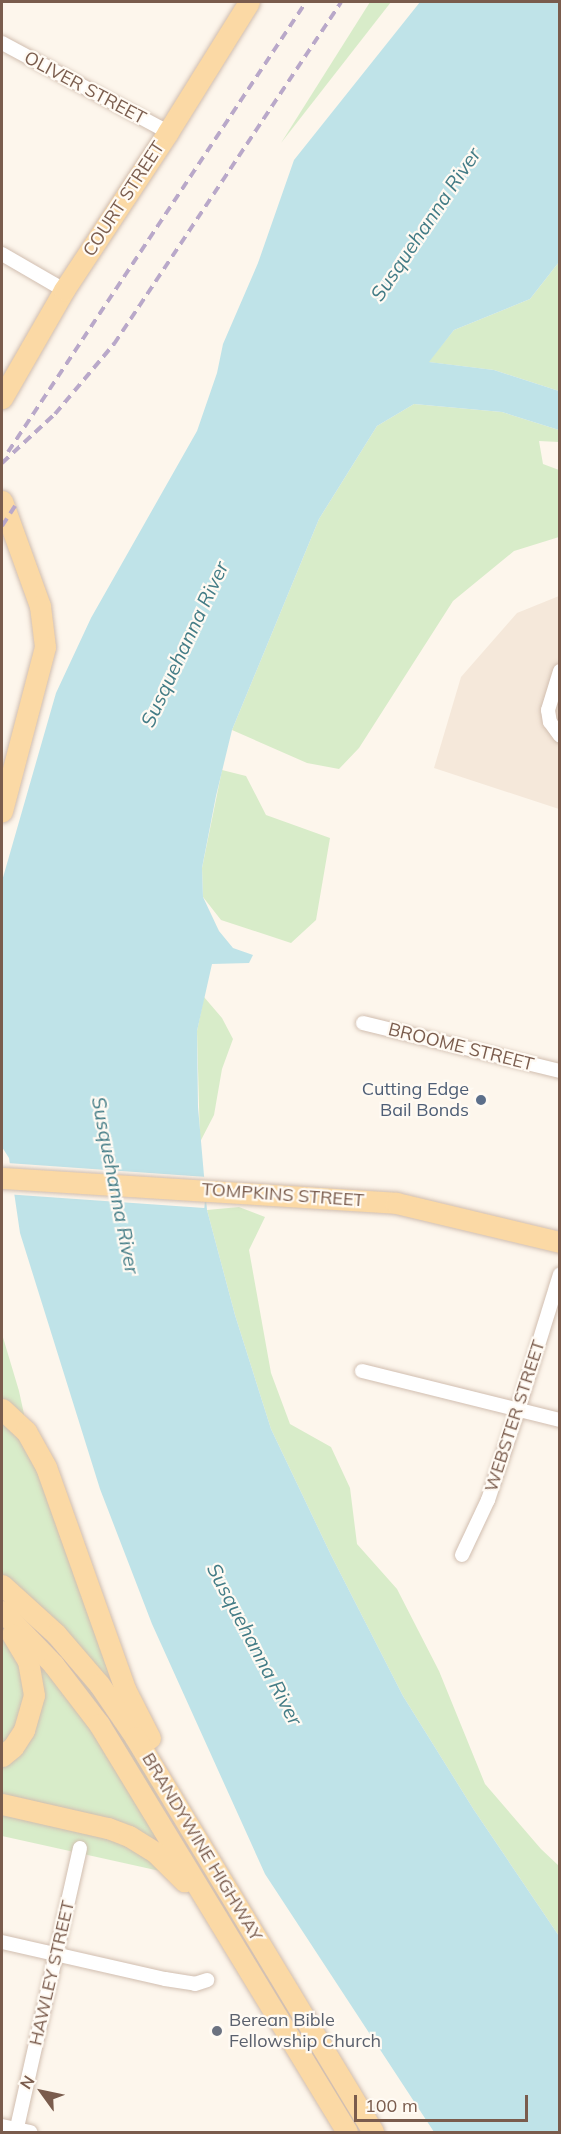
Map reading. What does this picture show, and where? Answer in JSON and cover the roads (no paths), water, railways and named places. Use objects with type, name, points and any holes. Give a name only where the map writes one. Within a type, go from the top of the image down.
[{"type":"main road","name":"COURT STREET","points":[[2,398],[64,290],[168,132],[249,2]]},
{"type":"main road","points":[[2,501],[40,606],[45,647],[2,812]]},
{"type":"main road","name":"TOMPKINS STREET","points":[[2,1178],[396,1203],[560,1242]]},
{"type":"main road","points":[[2,1409],[26,1431],[46,1467],[125,1689],[171,1778],[203,1850]]},
{"type":"main road","name":"BRANDYWINE HIGHWAY","points":[[2,1585],[56,1634],[99,1684],[135,1737],[374,2133]]},
{"type":"main road","name":"BRANDYWINE HIGHWAY","points":[[2,1611],[53,1664],[99,1724],[347,2133]]},
{"type":"main road","points":[[2,1622],[26,1655],[34,1689],[27,1725],[13,1747],[2,1756]]},
{"type":"main road","points":[[2,1804],[108,1828],[147,1848],[176,1870],[238,1953]]},
{"type":"main road","points":[[296,2049],[331,2133]]},
{"type":"street","name":"OLIVER STREET","points":[[2,43],[168,132]]},
{"type":"street","points":[[2,254],[64,290]]},
{"type":"street","points":[[560,672],[548,710],[550,722],[560,736]]},
{"type":"street","name":"BROOME STREET","points":[[363,1023],[560,1071]]},
{"type":"street","name":"WEBSTER STREET","points":[[462,1555],[488,1500],[519,1410],[560,1274]]},
{"type":"street","points":[[362,1371],[560,1420]]},
{"type":"street","name":"HAWLEY STREET","points":[[21,2132],[80,1848]]},
{"type":"street","points":[[2,1942],[165,1979],[195,1984],[207,1980]]},
{"type":"street","points":[[2,2126],[21,2132]]},
{"type":"water","name":"Susquehanna River","points":[[420,2],[559,2],[559,262],[530,299],[454,330],[429,362],[494,370],[559,391],[559,430],[502,412],[414,404],[377,426],[319,519],[232,730],[216,796],[202,868],[203,897],[219,931],[233,948],[253,955],[249,963],[212,964],[197,1031],[198,1107],[207,1210],[235,1315],[271,1429],[331,1555],[403,1696],[474,1810],[559,1936],[559,2132],[434,2132],[265,1874],[152,1624],[100,1489],[20,1233],[9,1158],[2,1147],[2,881],[56,693],[91,618],[197,431],[217,373],[223,344],[258,263],[294,160]]},
{"type":"railway","points":[[8,452],[306,2]]},
{"type":"railway","points":[[2,463],[55,414],[114,344],[341,2]]},
{"type":"railway","points":[[2,526],[17,503]]},
{"type":"place","name":"Cutting Edge Bail Bonds","points":[[481,1100]]},
{"type":"place","name":"Berean Bible Fellowship Church","points":[[217,2031]]}]
